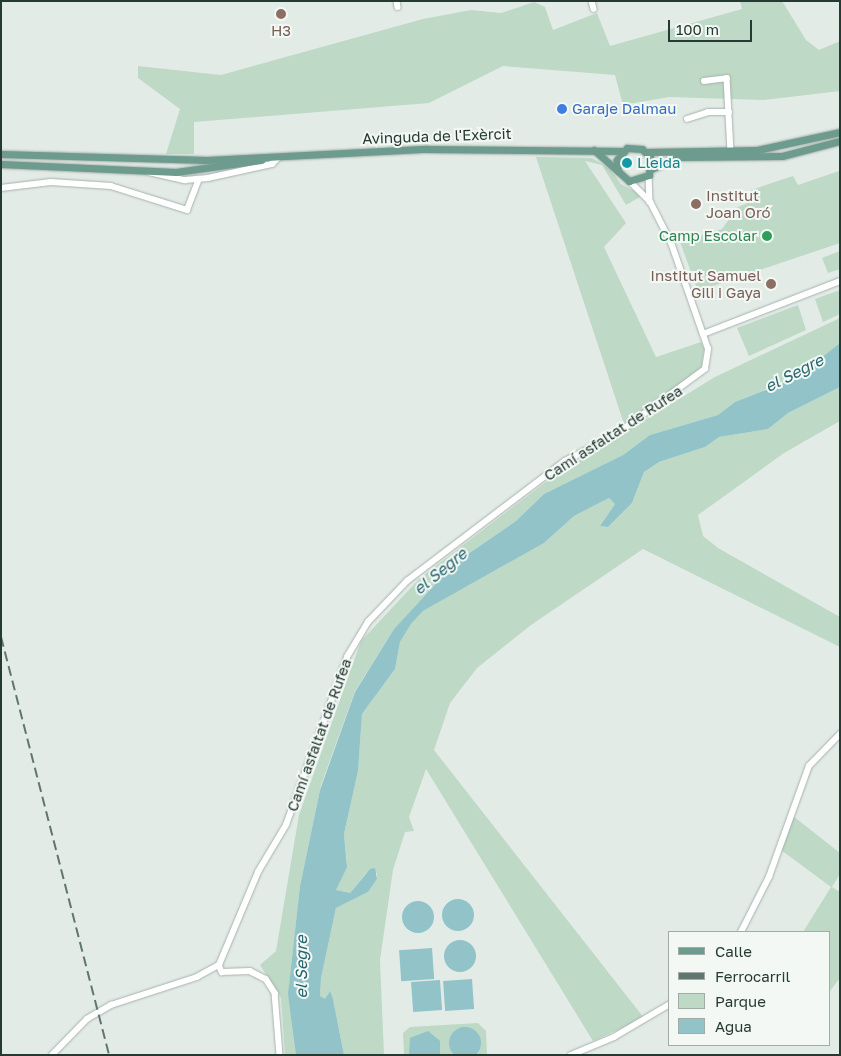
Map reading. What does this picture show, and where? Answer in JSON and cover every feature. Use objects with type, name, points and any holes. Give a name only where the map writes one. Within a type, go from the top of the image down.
[{"type":"main road","points":[[618,170],[623,151],[637,147],[646,152],[685,148],[731,151],[806,142],[840,132]]},
{"type":"main road","points":[[594,150],[629,181],[678,157],[758,158],[840,142]]},
{"type":"main road","name":"Avinguda de l'Exèrcit","points":[[1,154],[266,159],[422,149],[623,151]]},
{"type":"main road","points":[[646,152],[650,172]]},
{"type":"main road","name":"Avinguda de l'Exèrcit","points":[[1,164],[63,164],[149,172],[250,164],[266,159]]},
{"type":"street","points":[[592,1],[594,9]]},
{"type":"street","points":[[704,81],[727,78],[731,151]]},
{"type":"street","points":[[687,119],[708,112],[729,112]]},
{"type":"street","points":[[149,172],[185,180],[199,179],[272,164],[278,158]]},
{"type":"street","points":[[650,172],[650,202]]},
{"type":"street","points":[[1,188],[51,182],[112,186],[187,210],[199,179]]},
{"type":"street","points":[[185,180],[194,194]]},
{"type":"street","points":[[629,181],[650,202],[671,243],[703,334],[840,280]]},
{"type":"street","name":"Camí asfaltat de Rufea","points":[[219,965],[258,872],[286,825],[347,657],[368,622],[407,581],[565,461],[614,436],[697,379],[708,361],[703,334]]},
{"type":"street","points":[[742,931],[769,877],[809,766],[840,734]]},
{"type":"street","points":[[52,1055],[87,1019],[111,1005],[197,977],[219,965],[222,972],[250,971],[266,980],[275,993],[280,1055]]},
{"type":"street","points":[[571,1055],[614,1037],[668,1005]]},
{"type":"green space","points":[[740,1],[782,1],[806,40],[819,50],[840,41],[840,91],[764,100],[669,97],[623,105],[615,75],[503,66],[429,103],[194,122],[194,154],[166,154],[180,109],[138,78],[138,66],[221,75],[423,19],[471,10],[501,13],[534,2],[545,7],[553,30],[597,13],[610,46],[742,9]]},
{"type":"green space","points":[[536,157],[592,158],[610,169],[621,184],[638,193],[640,197],[626,205],[602,165],[585,161],[626,223],[604,247],[656,357],[701,342],[704,348],[701,371],[624,424]]},
{"type":"green space","name":"Camp Escolar","points":[[839,171],[840,243],[698,291],[680,242],[722,229],[738,207],[755,200],[751,190],[793,176],[798,185]]},
{"type":"green space","points":[[840,251],[840,269],[828,273],[822,258]]},
{"type":"green space","points":[[840,290],[840,314],[823,322],[815,299]]},
{"type":"green space","points":[[798,305],[806,330],[749,356],[737,328]]},
{"type":"green space","points":[[840,318],[840,343],[801,375],[735,402],[718,415],[650,435],[623,455],[544,494],[516,521],[455,563],[394,629],[355,691],[321,785],[300,886],[289,986],[296,1055],[285,1055],[281,998],[260,965],[276,951],[299,815],[361,641],[420,578],[555,475],[715,377]]},
{"type":"green space","points":[[840,387],[840,421],[784,453],[698,515],[703,536],[718,548],[840,617],[840,647],[643,549],[531,625],[477,668],[450,703],[434,750],[644,1018],[593,1041],[426,769],[409,817],[414,831],[405,832],[393,870],[380,960],[384,1055],[344,1055],[333,999],[329,992],[325,1000],[320,996],[321,978],[336,908],[368,892],[377,879],[377,873],[366,873],[350,893],[336,890],[347,862],[344,834],[358,771],[362,714],[395,669],[400,642],[411,624],[423,611],[544,543],[574,516],[609,498],[615,504],[600,526],[608,527],[632,503],[644,472],[659,462],[705,447],[719,437],[768,429],[788,413]]},
{"type":"green space","points":[[793,816],[840,853],[840,874],[832,887],[840,892],[840,978],[831,990],[831,931],[804,931],[831,887],[781,850]]},
{"type":"green space","points":[[478,1023],[486,1031],[487,1055],[404,1055],[403,1033],[410,1027]]},
{"type":"water","name":"el Segre","points":[[840,343],[840,387],[788,413],[768,429],[719,437],[705,447],[659,462],[644,472],[632,503],[608,527],[600,526],[615,504],[609,498],[574,516],[544,543],[423,611],[411,624],[400,642],[395,669],[362,714],[358,771],[344,834],[347,867],[336,890],[350,893],[370,869],[375,868],[377,879],[368,892],[336,908],[321,978],[320,996],[325,999],[330,991],[344,1055],[296,1055],[288,994],[300,886],[320,790],[355,692],[394,629],[455,563],[516,521],[544,494],[623,455],[650,435],[718,415],[735,402],[796,378]]},
{"type":"water","points":[[458,899],[464,900],[469,904],[473,909],[473,921],[469,926],[464,930],[458,931],[452,930],[447,926],[443,921],[442,915],[443,909],[447,904],[452,900]]},
{"type":"water","points":[[418,901],[424,902],[429,906],[433,911],[433,923],[429,928],[424,932],[418,933],[412,932],[407,928],[403,923],[402,917],[403,911],[407,906],[412,902]]},
{"type":"water","points":[[460,940],[466,941],[471,945],[475,950],[475,962],[471,967],[466,971],[460,972],[454,971],[449,967],[445,962],[444,956],[445,950],[449,945],[454,941]]},
{"type":"water","points":[[432,948],[434,979],[401,981],[399,950]]},
{"type":"water","points":[[472,979],[474,1009],[445,1011],[443,981]]},
{"type":"water","points":[[440,980],[442,1010],[413,1012],[411,982]]},
{"type":"water","points":[[465,1027],[476,1032],[481,1043],[479,1049],[471,1057],[459,1057],[454,1054],[449,1043],[454,1032]]},
{"type":"water","points":[[428,1031],[440,1041],[440,1055],[409,1055],[410,1038]]},
{"type":"railway","points":[[1,637],[109,1055]]},
{"type":"place","name":"H3","points":[[281,14]]},
{"type":"place","name":"Garaje Dalmau","points":[[562,109]]},
{"type":"place","name":"Lleida","points":[[627,163]]},
{"type":"place","name":"Institut Joan Oró","points":[[696,204]]},
{"type":"place","name":"Camp Escolar","points":[[767,236]]},
{"type":"place","name":"Institut Samuel Gili i Gaya","points":[[771,284]]}]
